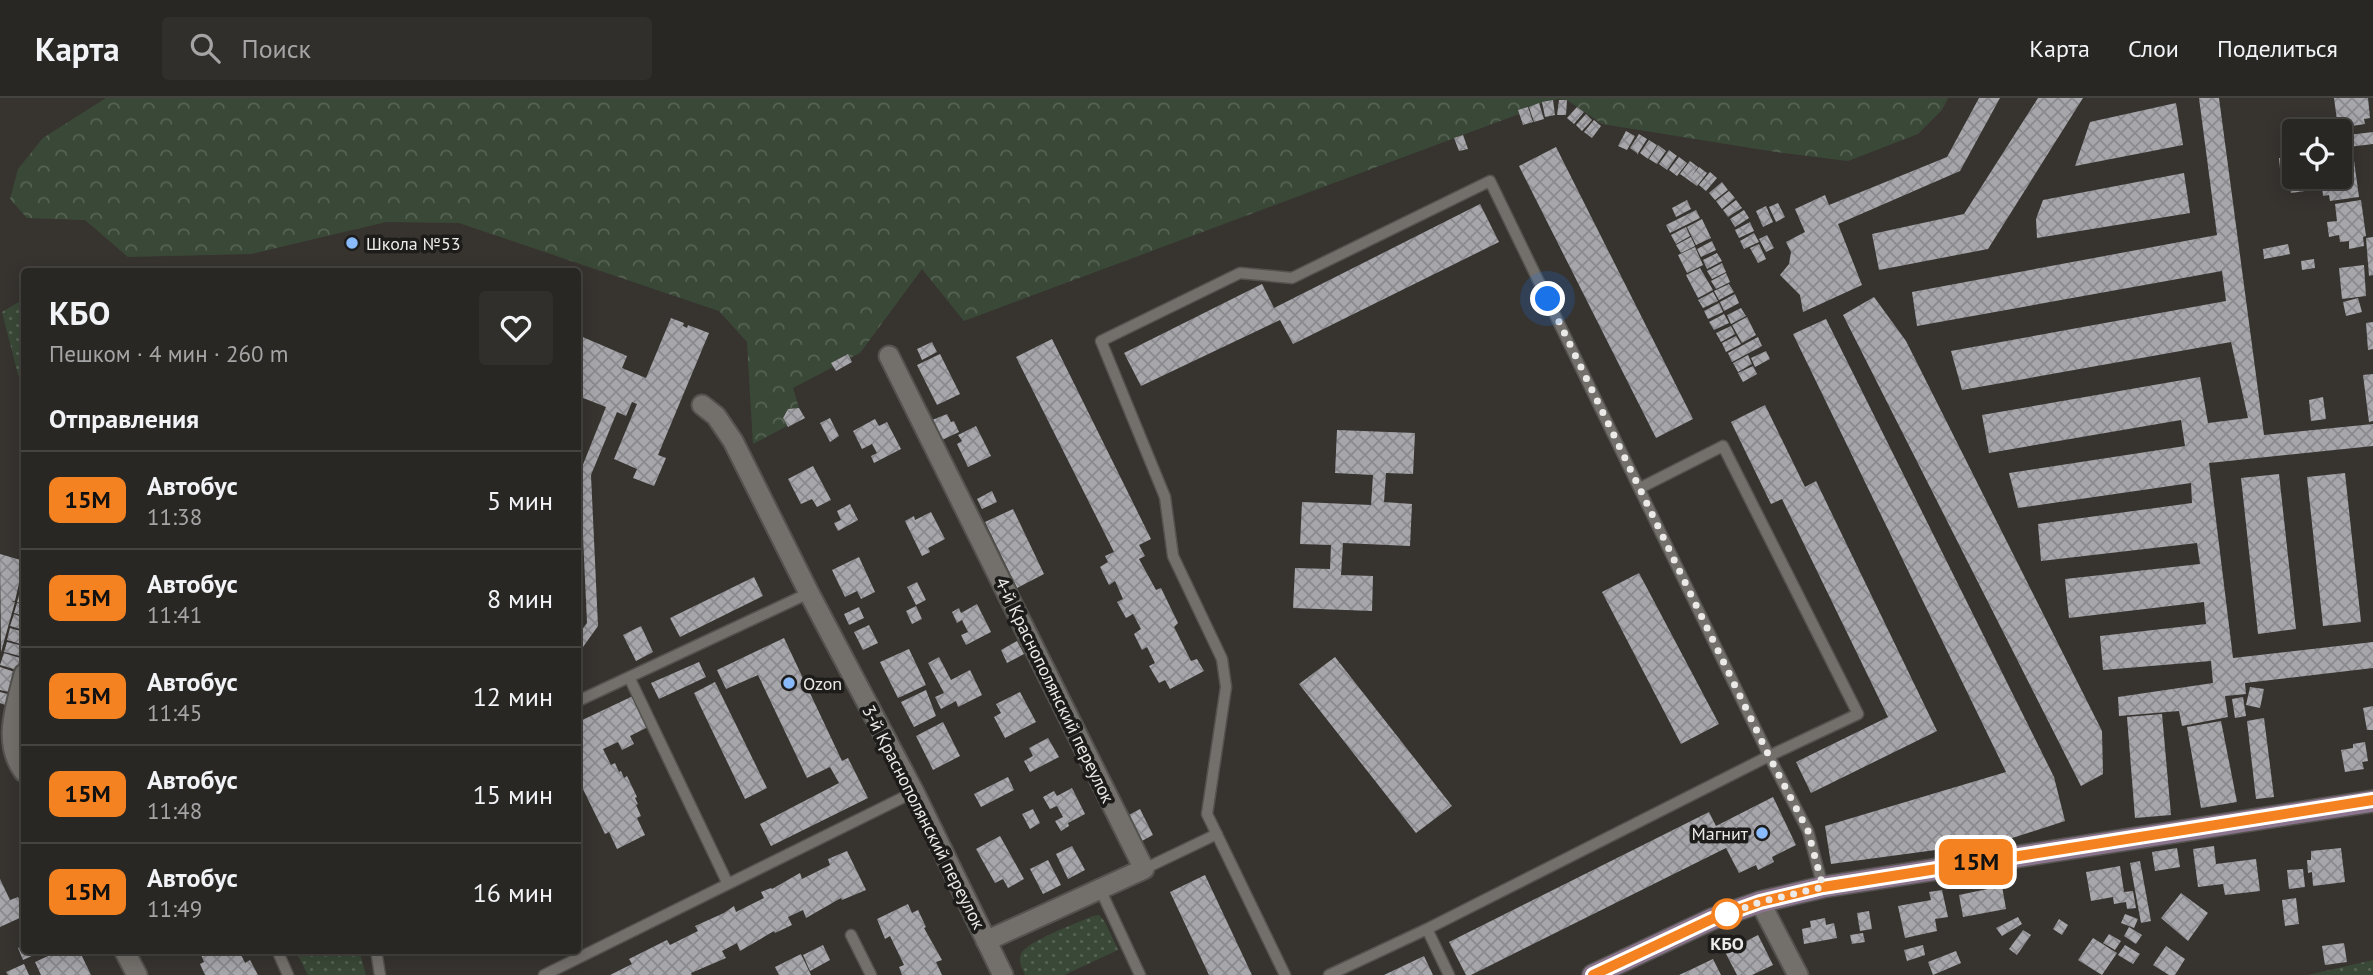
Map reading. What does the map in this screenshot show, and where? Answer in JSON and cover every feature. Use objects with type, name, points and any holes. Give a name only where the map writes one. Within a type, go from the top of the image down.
[{"type":"main road","points":[[1593,975],[1712,919],[1760,902],[1823,887],[2373,800]]},
{"type":"street","name":"4-й Краснополянский переулок","points":[[889,356],[1144,869]]},
{"type":"street","name":"3-й Краснополянский переулок","points":[[702,405],[716,416],[733,441],[809,593],[914,792],[1003,975]]},
{"type":"street","points":[[21,686],[13,717],[11,742],[21,765]]},
{"type":"street","points":[[986,941],[1144,869]]},
{"type":"street","points":[[1760,902],[1798,975]]},
{"type":"street","points":[[126,954],[137,975]]},
{"type":"lane","points":[[1285,975],[1207,814],[1226,687],[1222,659],[1173,556],[1165,497],[1101,341],[1240,273],[1292,278],[1490,181],[1808,831],[1823,887]]},
{"type":"lane","points":[[1329,975],[1427,929],[1769,756],[1858,714],[1723,446],[1640,488]]},
{"type":"lane","points":[[581,700],[809,593]]},
{"type":"lane","points":[[629,677],[728,884]]},
{"type":"lane","points":[[544,975],[914,792]]},
{"type":"lane","points":[[1144,869],[1217,834]]},
{"type":"lane","points":[[1100,889],[1140,975]]},
{"type":"lane","points":[[1427,929],[1449,975]]},
{"type":"lane","points":[[851,935],[871,975]]},
{"type":"lane","points":[[279,954],[288,975]]},
{"type":"lane","points":[[377,954],[380,975]]},
{"type":"green space","points":[[106,98],[1948,98],[1942,110],[1918,134],[1848,161],[1602,124],[1567,100],[1558,99],[1518,110],[1519,114],[964,321],[922,269],[860,353],[850,358],[847,354],[831,363],[833,367],[793,388],[799,408],[788,409],[783,417],[787,426],[753,444],[747,342],[719,311],[459,223],[386,222],[251,254],[128,257],[85,220],[27,218],[10,199],[18,169],[43,138]]},
{"type":"green space","points":[[21,301],[21,386],[2,312]]},
{"type":"green space","points":[[1099,915],[1118,950],[1064,975],[1025,975],[1020,960],[1025,949],[1054,933]]},
{"type":"green space","points":[[297,954],[360,954],[366,975],[308,975]]},
{"type":"green space","points":[[2373,960],[2373,975],[2308,975]]},
{"type":"building","points":[[1979,98],[2000,98],[1960,171],[1838,224],[1862,285],[1803,312],[1800,295],[1780,275],[1789,264],[1791,252],[1786,242],[1805,232],[1795,209],[1825,195],[1829,205],[1947,157]]},
{"type":"building","points":[[2038,98],[2083,98],[1988,249],[1879,270],[1872,234],[1964,214]]},
{"type":"building","points":[[2199,98],[2219,98],[2264,435],[2373,424],[2373,446],[2209,463],[2233,658],[2373,642],[2373,668],[2245,683],[2246,694],[2225,696],[2228,717],[2182,726],[2179,711],[2119,716],[2118,697],[2213,683],[2211,661],[2103,670],[2100,636],[2206,624],[2204,602],[2069,618],[2065,579],[2200,564],[2197,543],[2041,561],[2038,524],[2192,503],[2191,483],[2018,508],[2009,473],[2185,446],[2181,420],[1989,453],[1982,415],[2200,377],[2208,423],[2248,418],[2231,342],[1962,390],[1951,351],[2226,301],[2222,271],[1917,326],[1912,292],[2217,235]]},
{"type":"building","points":[[2334,98],[2368,98],[2370,118],[2364,119],[2365,124],[2352,126],[2352,119],[2337,119]]},
{"type":"building","points":[[1553,100],[1555,115],[1545,117],[1542,102]]},
{"type":"building","points":[[1559,100],[1567,100],[1566,115],[1557,115]]},
{"type":"building","points":[[1539,103],[1544,119],[1534,122],[1529,107]]},
{"type":"building","points":[[2176,103],[2183,145],[2075,166],[2090,122]]},
{"type":"building","points":[[1528,107],[1533,122],[1523,125],[1518,110]]},
{"type":"building","points":[[1577,107],[1584,112],[1574,124],[1567,118]]},
{"type":"building","points":[[1586,114],[1592,120],[1582,131],[1576,125]]},
{"type":"building","points":[[1594,120],[1601,126],[1592,138],[1584,132]]},
{"type":"building","points":[[1626,131],[1635,136],[1627,150],[1618,146]]},
{"type":"building","points":[[2373,132],[2373,144],[2352,147],[2352,135]]},
{"type":"building","points":[[1639,134],[1647,139],[1637,155],[1630,148]]},
{"type":"building","points":[[1463,135],[1468,149],[1459,151],[1454,138]]},
{"type":"building","points":[[1649,140],[1657,145],[1648,159],[1640,153]]},
{"type":"building","points":[[1658,145],[1666,151],[1657,164],[1649,159]]},
{"type":"building","points":[[1556,147],[1693,419],[1656,438],[1519,166]]},
{"type":"building","points":[[1669,150],[1677,156],[1667,170],[1659,164]]},
{"type":"building","points":[[2352,153],[2359,197],[2330,201],[2329,195],[2323,196],[2322,189],[2352,189]]},
{"type":"building","points":[[1679,157],[1687,163],[1677,176],[1669,170]]},
{"type":"building","points":[[1690,161],[1698,167],[1691,177],[1699,167],[1707,173],[1697,186],[1680,174]]},
{"type":"building","points":[[1710,172],[1717,178],[1706,191],[1699,185]]},
{"type":"building","points":[[2184,173],[2190,213],[2037,238],[2036,219],[2043,200]]},
{"type":"building","points":[[1722,182],[1728,190],[1715,200],[1709,193]]},
{"type":"building","points":[[2290,189],[2312,190],[2291,193]]},
{"type":"building","points":[[1729,191],[1735,198],[1722,209],[1716,201]]},
{"type":"building","points":[[1687,200],[1691,209],[1676,217],[1672,208]]},
{"type":"building","points":[[1736,200],[1742,208],[1728,217],[1723,210]]},
{"type":"building","points":[[2361,200],[2366,236],[2363,237],[2364,246],[2349,249],[2349,241],[2340,242],[2339,235],[2329,237],[2327,222],[2337,221],[2335,204]]},
{"type":"building","points":[[1778,203],[1785,217],[1776,222],[1769,207]]},
{"type":"building","points":[[1480,204],[1499,242],[1293,344],[1280,320],[1141,386],[1124,353],[1262,284],[1274,308]]},
{"type":"building","points":[[1766,206],[1773,222],[1763,227],[1756,211]]},
{"type":"building","points":[[1696,210],[1700,218],[1670,233],[1666,225]]},
{"type":"building","points":[[1744,210],[1749,218],[1735,227],[1730,219]]},
{"type":"building","points":[[1702,219],[1711,238],[1696,245],[1687,227]]},
{"type":"building","points":[[1750,222],[1754,231],[1739,238],[1735,230]]},
{"type":"building","points":[[1686,227],[1690,236],[1676,244],[1671,235]]},
{"type":"building","points":[[1754,233],[1759,242],[1744,249],[1740,241]]},
{"type":"building","points":[[1767,235],[1774,248],[1766,252],[1759,239]]},
{"type":"building","points":[[1691,237],[1695,246],[1681,253],[1676,245]]},
{"type":"building","points":[[2373,237],[2373,275],[2369,276],[2366,238]]},
{"type":"building","points":[[1712,241],[1716,250],[1701,257],[1697,249]]},
{"type":"building","points":[[1759,244],[1766,259],[1758,263],[1750,248]]},
{"type":"building","points":[[2288,244],[2290,254],[2264,259],[2263,249]]},
{"type":"building","points":[[1695,247],[1703,265],[1687,273],[1678,255]]},
{"type":"building","points":[[1717,253],[1722,261],[1707,269],[1703,260]]},
{"type":"building","points":[[2314,259],[2315,268],[2302,270],[2301,261]]},
{"type":"building","points":[[1722,263],[1726,272],[1712,279],[1707,271]]},
{"type":"building","points":[[2364,265],[2366,296],[2342,299],[2339,268]]},
{"type":"building","points":[[1700,268],[1713,290],[1698,298],[1686,275]]},
{"type":"building","points":[[1726,273],[1730,282],[1716,289],[1711,281]]},
{"type":"building","points":[[1729,284],[1734,292],[1719,300],[1714,291]]},
{"type":"building","points":[[1713,292],[1718,301],[1703,308],[1698,300]]},
{"type":"building","points":[[1735,294],[1739,303],[1724,311],[1720,302]]},
{"type":"building","points":[[1874,297],[1906,341],[2102,731],[2103,774],[2081,786],[1843,315]]},
{"type":"building","points":[[2358,298],[2362,312],[2346,316],[2343,302]]},
{"type":"building","points":[[1719,303],[1723,312],[1708,319],[1704,311]]},
{"type":"building","points":[[1741,308],[1746,316],[1731,324],[1727,315]]},
{"type":"building","points":[[1724,314],[1729,323],[1714,330],[1709,322]]},
{"type":"building","points":[[1747,317],[1756,335],[1742,343],[1732,325]]},
{"type":"building","points":[[671,318],[684,323],[683,326],[687,328],[688,325],[709,333],[658,455],[666,458],[654,486],[633,478],[637,469],[614,459],[637,404],[632,402],[626,416],[617,412],[591,475],[598,626],[581,650],[581,631],[587,623],[581,470],[606,407],[581,397],[581,336],[627,356],[622,368],[646,378]]},
{"type":"building","points":[[1826,319],[2054,777],[2065,821],[2003,841],[1831,864],[1825,826],[2006,772],[1793,334]]},
{"type":"building","points":[[2373,322],[2373,349],[2368,350],[2366,323]]},
{"type":"building","points":[[1731,326],[1735,334],[1721,342],[1716,333]]},
{"type":"building","points":[[1736,336],[1741,344],[1726,352],[1722,343]]},
{"type":"building","points":[[1758,337],[1762,346],[1732,362],[1728,353]]},
{"type":"building","points":[[1052,339],[1151,539],[1139,545],[1145,556],[1139,559],[1156,590],[1161,588],[1178,623],[1174,627],[1191,661],[1197,659],[1204,671],[1170,689],[1165,680],[1159,683],[1149,666],[1155,663],[1147,647],[1142,650],[1134,634],[1141,629],[1133,614],[1126,618],[1117,602],[1123,599],[1115,581],[1109,585],[1100,567],[1108,562],[1105,556],[1114,552],[1016,357]]},
{"type":"building","points":[[932,342],[937,352],[922,360],[917,349]]},
{"type":"building","points":[[1766,351],[1770,359],[1755,367],[1751,358]]},
{"type":"building","points":[[848,354],[852,362],[836,371],[831,363]]},
{"type":"building","points":[[940,354],[960,394],[937,405],[917,365]]},
{"type":"building","points":[[1748,355],[1752,364],[1738,372],[1733,363]]},
{"type":"building","points":[[1753,366],[1757,374],[1743,382],[1738,373]]},
{"type":"building","points":[[2373,374],[2373,421],[2369,422],[2363,375]]},
{"type":"building","points":[[2323,397],[2326,419],[2311,421],[2309,400]]},
{"type":"building","points":[[1765,405],[1805,487],[1816,481],[1937,731],[1811,793],[1796,762],[1888,717],[1782,499],[1771,504],[1731,422]]},
{"type":"building","points":[[799,408],[805,418],[788,427],[783,418],[788,409]]},
{"type":"building","points":[[947,414],[959,432],[942,440],[932,420]]},
{"type":"building","points":[[830,418],[839,436],[830,442],[820,423]]},
{"type":"building","points":[[875,419],[879,426],[887,422],[901,449],[874,463],[871,456],[877,453],[872,444],[862,449],[853,431]]},
{"type":"building","points":[[976,426],[991,456],[968,467],[957,444],[962,441],[958,435]]},
{"type":"building","points":[[1337,430],[1415,433],[1413,474],[1386,473],[1384,502],[1412,504],[1410,546],[1343,543],[1341,575],[1373,576],[1372,611],[1293,608],[1295,568],[1330,569],[1331,545],[1300,544],[1302,502],[1371,505],[1373,475],[1335,473]]},
{"type":"building","points":[[813,466],[831,500],[817,507],[812,499],[801,504],[788,479]]},
{"type":"building","points":[[2345,473],[2361,622],[2323,626],[2307,477]]},
{"type":"building","points":[[2279,474],[2296,629],[2258,634],[2241,478]]},
{"type":"building","points":[[992,491],[997,502],[982,509],[977,499]]},
{"type":"building","points":[[850,504],[858,520],[838,531],[834,523],[841,520],[837,511]]},
{"type":"building","points":[[1013,509],[1044,574],[1017,588],[985,522]]},
{"type":"building","points":[[931,512],[945,539],[928,548],[930,552],[922,556],[905,521],[914,516],[915,520]]},
{"type":"building","points":[[0,554],[21,560],[15,601],[11,601],[15,602],[1,652]]},
{"type":"building","points":[[859,557],[875,592],[861,599],[857,591],[845,597],[832,570]]},
{"type":"building","points":[[1639,573],[1719,724],[1681,744],[1602,592]]},
{"type":"building","points":[[754,577],[763,596],[680,637],[670,618]]},
{"type":"building","points":[[917,582],[926,600],[916,605],[907,587]]},
{"type":"building","points":[[17,603],[21,604],[21,615],[14,613]]},
{"type":"building","points":[[977,604],[991,632],[966,645],[961,635],[968,632],[962,620],[957,623],[952,612],[959,608],[961,613]]},
{"type":"building","points":[[916,606],[922,619],[912,624],[906,611]]},
{"type":"building","points":[[859,607],[864,618],[849,625],[844,614]]},
{"type":"building","points":[[14,614],[21,617],[21,629],[10,626]]},
{"type":"building","points":[[869,625],[878,643],[863,650],[854,632]]},
{"type":"building","points":[[641,626],[653,652],[636,661],[623,635]]},
{"type":"building","points":[[10,628],[21,631],[21,644],[7,640]]},
{"type":"building","points":[[784,638],[842,761],[848,758],[868,798],[771,846],[760,824],[839,783],[830,767],[807,778],[758,675],[726,689],[717,670]]},
{"type":"building","points":[[1017,641],[1024,654],[1007,663],[1001,650]]},
{"type":"building","points":[[7,642],[21,646],[20,656],[4,652]]},
{"type":"building","points":[[909,649],[926,685],[898,698],[880,662]]},
{"type":"building","points":[[4,653],[20,658],[17,670],[0,665]]},
{"type":"building","points":[[939,657],[951,680],[970,670],[982,695],[958,707],[956,701],[941,709],[935,697],[944,693],[928,663]]},
{"type":"building","points":[[1335,657],[1452,806],[1416,833],[1299,684]]},
{"type":"building","points":[[699,662],[706,677],[659,699],[651,683]]},
{"type":"building","points":[[0,667],[15,672],[9,692],[0,690]]},
{"type":"building","points":[[715,682],[767,788],[745,799],[694,693]]},
{"type":"building","points":[[2250,687],[2264,689],[2260,708],[2246,705]]},
{"type":"building","points":[[926,690],[936,716],[914,727],[901,702]]},
{"type":"building","points":[[0,692],[11,695],[8,706],[0,703]]},
{"type":"building","points":[[1020,692],[1036,722],[1005,738],[994,717],[1001,713],[996,704]]},
{"type":"building","points":[[633,696],[648,727],[630,736],[634,744],[622,750],[618,742],[603,749],[611,765],[615,763],[624,778],[627,776],[637,797],[636,805],[641,816],[637,818],[645,835],[617,849],[609,832],[605,834],[581,785],[581,721]]},
{"type":"building","points":[[2243,697],[2246,716],[2235,718],[2232,699]]},
{"type":"building","points":[[2373,706],[2373,730],[2367,730],[2363,708]]},
{"type":"building","points":[[2162,714],[2171,815],[2135,818],[2127,717]]},
{"type":"building","points":[[2264,718],[2274,797],[2256,799],[2247,721]]},
{"type":"building","points":[[2221,721],[2237,802],[2201,808],[2187,727]]},
{"type":"building","points":[[943,722],[960,756],[933,770],[916,736]]},
{"type":"building","points":[[1048,738],[1059,757],[1030,772],[1024,761],[1033,756],[1029,748]]},
{"type":"building","points":[[2365,742],[2368,761],[2362,762],[2364,769],[2345,772],[2341,750]]},
{"type":"building","points":[[1008,777],[1014,790],[981,807],[974,794]]},
{"type":"building","points":[[1072,788],[1085,814],[1068,823],[1069,826],[1061,831],[1055,821],[1063,817],[1057,806],[1050,809],[1043,797],[1054,791],[1057,796]]},
{"type":"building","points":[[1773,797],[1796,845],[1772,857],[1774,862],[1758,870],[1756,865],[1739,873],[1726,848],[1471,975],[1466,975],[1449,942],[1709,812],[1716,826]]},
{"type":"building","points":[[1033,809],[1040,823],[1030,829],[1022,814]]},
{"type":"building","points":[[1140,809],[1153,835],[1140,842],[1127,816]]},
{"type":"building","points":[[1000,836],[1024,879],[1008,888],[1003,879],[995,883],[976,849]]},
{"type":"building","points":[[1072,846],[1085,870],[1068,879],[1056,854]]},
{"type":"building","points":[[2214,846],[2216,864],[2256,859],[2260,891],[2225,895],[2223,884],[2198,887],[2193,849]]},
{"type":"building","points":[[2177,848],[2180,867],[2155,871],[2152,852]]},
{"type":"building","points":[[2341,848],[2345,882],[2313,886],[2312,872],[2308,873],[2307,860],[2311,860],[2311,851]]},
{"type":"building","points":[[847,851],[866,890],[842,900],[841,898],[806,918],[803,910],[788,917],[792,925],[775,933],[774,931],[740,951],[737,943],[722,951],[726,958],[691,973],[692,975],[610,975],[632,964],[629,959],[667,940],[670,945],[698,931],[695,926],[734,906],[736,912],[764,898],[761,892],[772,889],[800,873],[802,879],[830,865],[828,859]]},
{"type":"building","points":[[1048,860],[1061,885],[1043,894],[1030,869]]},
{"type":"building","points":[[2140,861],[2151,921],[2141,923],[2130,863]]},
{"type":"building","points":[[2120,866],[2124,892],[2133,891],[2136,908],[2127,909],[2126,902],[2114,904],[2113,897],[2091,901],[2086,872]]},
{"type":"building","points":[[2303,869],[2305,887],[2289,889],[2287,870]]},
{"type":"building","points":[[1205,875],[1252,975],[1209,975],[1170,892]]},
{"type":"building","points":[[0,879],[10,900],[18,897],[21,917],[0,927]]},
{"type":"building","points":[[2002,886],[2006,909],[1963,917],[1959,895]]},
{"type":"building","points":[[1942,890],[1948,917],[1935,919],[1937,931],[1905,938],[1898,906],[1931,900],[1929,892]]},
{"type":"building","points":[[2181,893],[2208,913],[2188,941],[2161,918]]},
{"type":"building","points":[[2296,898],[2299,924],[2285,926],[2282,900]]},
{"type":"building","points":[[908,904],[912,913],[918,910],[926,927],[924,928],[942,960],[936,962],[942,975],[902,975],[899,967],[904,965],[890,936],[885,939],[877,919]]},
{"type":"building","points":[[1869,911],[1872,929],[1860,931],[1857,913]]},
{"type":"building","points":[[2125,914],[2138,919],[2134,928],[2121,923]]},
{"type":"building","points":[[2018,917],[2022,924],[2002,936],[1996,928]]},
{"type":"building","points":[[1825,918],[1826,925],[1834,923],[1837,938],[1804,944],[1802,929],[1811,927],[1810,921]]},
{"type":"building","points":[[2059,919],[2068,925],[2062,935],[2053,929]]},
{"type":"building","points":[[2129,927],[2142,935],[2136,944],[2124,936]]},
{"type":"building","points":[[2023,930],[2031,935],[2017,955],[2009,949]]},
{"type":"building","points":[[1863,933],[1865,942],[1852,944],[1850,935]]},
{"type":"building","points":[[2109,934],[2121,941],[2115,950],[2103,943]]},
{"type":"building","points":[[1758,935],[1773,965],[1752,975],[1737,975],[1725,952]]},
{"type":"building","points":[[2093,938],[2117,953],[2102,975],[2078,960]]},
{"type":"building","points":[[2344,943],[2347,962],[2325,965],[2322,946]]},
{"type":"building","points":[[823,945],[830,960],[810,971],[803,955]]},
{"type":"building","points":[[1923,945],[1925,955],[1907,961],[1904,950]]},
{"type":"building","points":[[2125,945],[2140,954],[2133,964],[2118,955]]},
{"type":"building","points":[[21,946],[21,954],[36,954],[23,960],[18,948]]},
{"type":"building","points":[[2166,946],[2185,959],[2175,975],[2169,975],[2153,965]]},
{"type":"building","points":[[1956,951],[1961,963],[1933,975],[1928,962]]},
{"type":"building","points":[[52,954],[81,954],[91,975],[41,975],[35,962]]},
{"type":"building","points":[[201,954],[241,954],[245,963],[250,960],[258,975],[205,975],[200,964],[204,962]]},
{"type":"building","points":[[801,954],[811,975],[779,975],[775,967]]},
{"type":"building","points":[[1424,956],[1433,975],[1384,975]]},
{"type":"building","points":[[1713,959],[1721,975],[1679,975],[1692,969]]},
{"type":"building","points":[[24,964],[29,975],[8,975],[6,972]]},
{"type":"bus line","name":"15М","points":[[1593,975],[1712,919],[1760,902],[1823,887],[2373,800]]},
{"type":"place","name":"Школа №53","points":[[352,243]]},
{"type":"place","name":"Ozon","points":[[789,683]]},
{"type":"place","name":"Магнит","points":[[1762,833]]},
{"type":"place","name":"КБО","points":[[1727,914]]},
{"type":"route","points":[[1548,299],[1769,756],[1808,831],[1823,887],[1760,902],[1727,914]]}]
